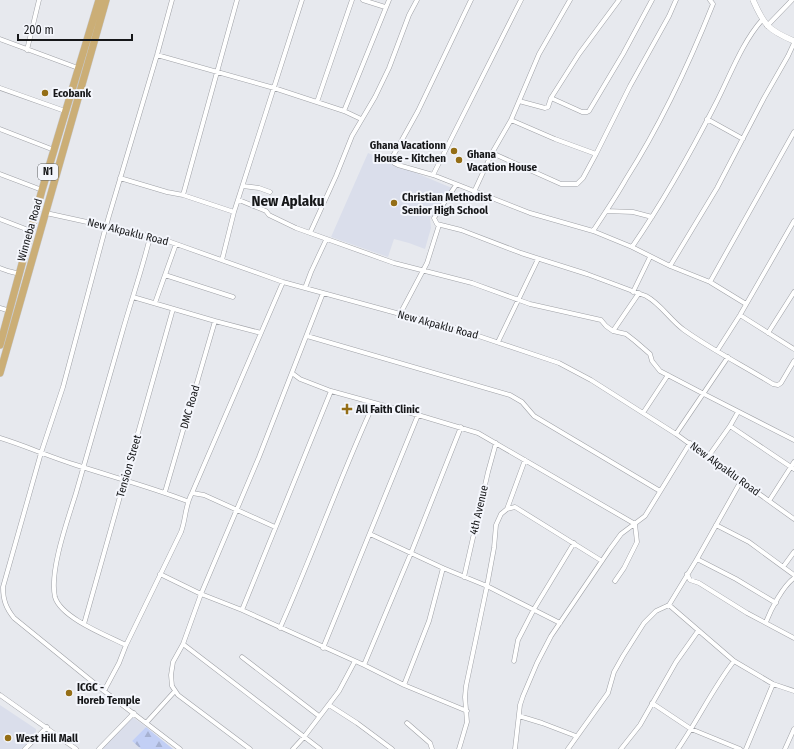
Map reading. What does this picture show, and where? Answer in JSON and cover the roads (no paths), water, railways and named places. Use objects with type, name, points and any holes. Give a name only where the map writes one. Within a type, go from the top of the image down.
[{"type":"highway","name":"Winneba Road","points":[[0,345],[42,190],[99,0]]},
{"type":"highway","name":"Winneba Road","points":[[0,373],[106,0]]},
{"type":"street","points":[[28,50],[39,0]]},
{"type":"street","points":[[172,0],[106,226],[63,387],[41,453],[3,586],[4,599],[7,608],[14,618],[104,691],[180,749]]},
{"type":"street","points":[[183,195],[237,0]]},
{"type":"street","points":[[222,260],[234,212],[302,0]]},
{"type":"street","points":[[317,102],[352,0]]},
{"type":"street","points":[[363,0],[385,7]]},
{"type":"street","points":[[344,111],[389,0]]},
{"type":"street","points":[[310,233],[336,176],[352,136],[375,97],[389,68],[409,15],[417,0]]},
{"type":"street","points":[[471,0],[418,111],[393,156],[393,161],[398,165],[433,175],[474,192],[530,212],[593,231],[632,247],[670,266],[710,282],[746,304]]},
{"type":"street","points":[[433,175],[521,0]]},
{"type":"street","points":[[474,192],[492,153],[511,120],[539,54],[570,0]]},
{"type":"street","points":[[519,101],[545,108],[548,107],[551,98],[579,54],[619,0]]},
{"type":"street","points":[[492,153],[561,184],[577,184],[596,154],[676,0]]},
{"type":"street","points":[[593,231],[627,178],[680,80],[714,4],[710,0]]},
{"type":"street","points":[[670,266],[717,188],[788,56],[794,42],[767,26],[762,20],[753,0]]},
{"type":"street","points":[[767,26],[792,0]]},
{"type":"street","points":[[551,98],[582,112],[589,111],[623,54],[650,1]]},
{"type":"street","points":[[632,247],[682,167],[746,42],[762,20]]},
{"type":"street","points":[[0,39],[78,68]]},
{"type":"street","points":[[157,55],[274,88],[344,111],[361,119]]},
{"type":"street","points":[[0,88],[65,111]]},
{"type":"street","points":[[707,119],[743,138]]},
{"type":"street","points":[[511,120],[555,139],[596,154]]},
{"type":"street","points":[[0,129],[54,150]]},
{"type":"street","points":[[710,282],[794,132]]},
{"type":"street","points":[[0,174],[42,190]]},
{"type":"street","points":[[120,178],[167,192],[183,195],[234,212]]},
{"type":"street","points":[[456,185],[434,218],[436,224],[461,230],[538,259],[587,274],[654,300],[683,329],[773,384],[778,385],[781,383],[794,361]]},
{"type":"street","points":[[243,186],[259,188],[270,192]]},
{"type":"street","points":[[239,200],[266,211],[269,215],[326,240],[355,248],[394,263],[478,284],[518,298],[530,304],[601,320],[606,326],[626,334],[635,341],[650,354],[652,361],[660,371],[794,440]]},
{"type":"street","points":[[606,211],[633,212],[652,217]]},
{"type":"street","name":"New Akpaklu Road","points":[[46,213],[165,240],[283,282],[323,294],[432,321],[566,366],[591,380],[690,443],[794,519]]},
{"type":"street","points":[[0,219],[32,231]]},
{"type":"street","points":[[717,351],[740,315],[794,221]]},
{"type":"street","points":[[400,314],[427,263],[440,225]]},
{"type":"street","points":[[126,645],[72,617],[61,607],[56,598],[54,586],[55,571],[83,467],[143,266],[150,237]]},
{"type":"street","points":[[305,288],[326,240]]},
{"type":"street","points":[[155,303],[176,244]]},
{"type":"street","points":[[633,292],[650,257]]},
{"type":"street","points":[[498,342],[538,259]]},
{"type":"street","points":[[0,268],[20,274]]},
{"type":"street","points":[[165,275],[232,297]]},
{"type":"street","points":[[104,691],[119,663],[126,645],[184,524],[188,501],[283,282]]},
{"type":"street","points":[[768,333],[794,292]]},
{"type":"street","points":[[613,330],[639,293]]},
{"type":"street","points":[[250,749],[175,691],[172,686],[171,675],[173,662],[183,644],[323,294]]},
{"type":"street","points":[[133,297],[261,333]]},
{"type":"street","points":[[0,308],[10,311]]},
{"type":"street","name":"Tension Street","points":[[84,624],[173,309]]},
{"type":"street","points":[[740,315],[794,349]]},
{"type":"street","name":"DMC Road","points":[[165,492],[214,321]]},
{"type":"street","points":[[307,336],[510,394],[522,402],[534,416],[660,491]]},
{"type":"street","points":[[676,434],[728,357]]},
{"type":"street","points":[[292,373],[300,379],[332,391],[478,433],[635,524]]},
{"type":"street","points":[[643,414],[668,375]]},
{"type":"street","points":[[242,610],[332,391]]},
{"type":"street","points":[[280,628],[348,462],[374,403]]},
{"type":"street","points":[[708,457],[738,412]]},
{"type":"street","points":[[322,648],[418,415]]},
{"type":"street","points":[[730,426],[792,468]]},
{"type":"street","points":[[364,665],[411,553],[461,427]]},
{"type":"street","points":[[0,438],[53,458],[124,481],[165,492],[188,501]]},
{"type":"street","name":"4th Avenue","points":[[464,577],[496,443]]},
{"type":"street","points":[[515,749],[523,696],[547,642],[621,534],[645,516],[690,443]]},
{"type":"street","points":[[508,509],[525,460]]},
{"type":"street","points":[[769,501],[792,468],[794,462]]},
{"type":"street","points":[[568,749],[608,693],[614,672],[644,623],[656,611],[669,605],[741,481]]},
{"type":"street","points":[[192,493],[204,495],[275,527]]},
{"type":"street","points":[[460,749],[467,722],[465,697],[466,686],[487,586],[494,548],[496,525],[501,514],[508,509],[515,507],[602,561]]},
{"type":"street","points":[[615,581],[624,568],[637,542],[635,524]]},
{"type":"street","points":[[716,525],[749,542],[794,576],[776,603],[766,622]]},
{"type":"street","points":[[370,534],[443,568],[487,586],[560,623]]},
{"type":"street","points":[[514,661],[518,640],[534,609],[574,544]]},
{"type":"street","points":[[783,567],[794,552]]},
{"type":"street","points":[[697,559],[736,579],[776,603]]},
{"type":"street","points":[[404,684],[429,621],[443,568]]},
{"type":"street","points":[[160,574],[202,594],[242,610],[322,648],[355,661],[467,711]]},
{"type":"street","points":[[687,574],[690,580],[699,583],[748,613],[794,638]]},
{"type":"street","points":[[669,605],[734,661],[773,684],[794,691]]},
{"type":"street","points":[[621,749],[640,725],[676,662],[698,631]]},
{"type":"street","points":[[183,644],[320,749]]},
{"type":"street","points":[[242,657],[319,716]]},
{"type":"street","points":[[293,749],[329,705],[355,661]]},
{"type":"street","points":[[678,749],[692,729],[723,674],[734,661]]},
{"type":"street","points":[[746,749],[773,684]]},
{"type":"street","points":[[146,723],[175,691]]},
{"type":"street","points":[[0,695],[76,749]]},
{"type":"street","points":[[652,703],[692,729],[740,749]]},
{"type":"street","points":[[329,705],[357,723],[392,749]]},
{"type":"street","points":[[99,749],[134,713]]},
{"type":"street","points":[[519,716],[576,736]]},
{"type":"street","points":[[407,723],[430,743],[432,749]]},
{"type":"street","points":[[25,749],[47,727]]},
{"type":"street","points":[[785,749],[794,729]]},
{"type":"place","name":"Ecobank","points":[[45,93]]},
{"type":"place","name":"Ghana Vacationn House - Kitchen","points":[[454,151]]},
{"type":"place","name":"Ghana Vacation House","points":[[459,160]]},
{"type":"place","name":"Christian Methodist Senior High School","points":[[394,203]]},
{"type":"place","name":"All Faith Clinic","points":[[347,409]]},
{"type":"place","name":"ICGC - Horeb Temple","points":[[69,693]]},
{"type":"place","name":"West Hill Mall","points":[[8,738]]},
{"type":"district","name":"New Aplaku","points":[[288,201]]}]
